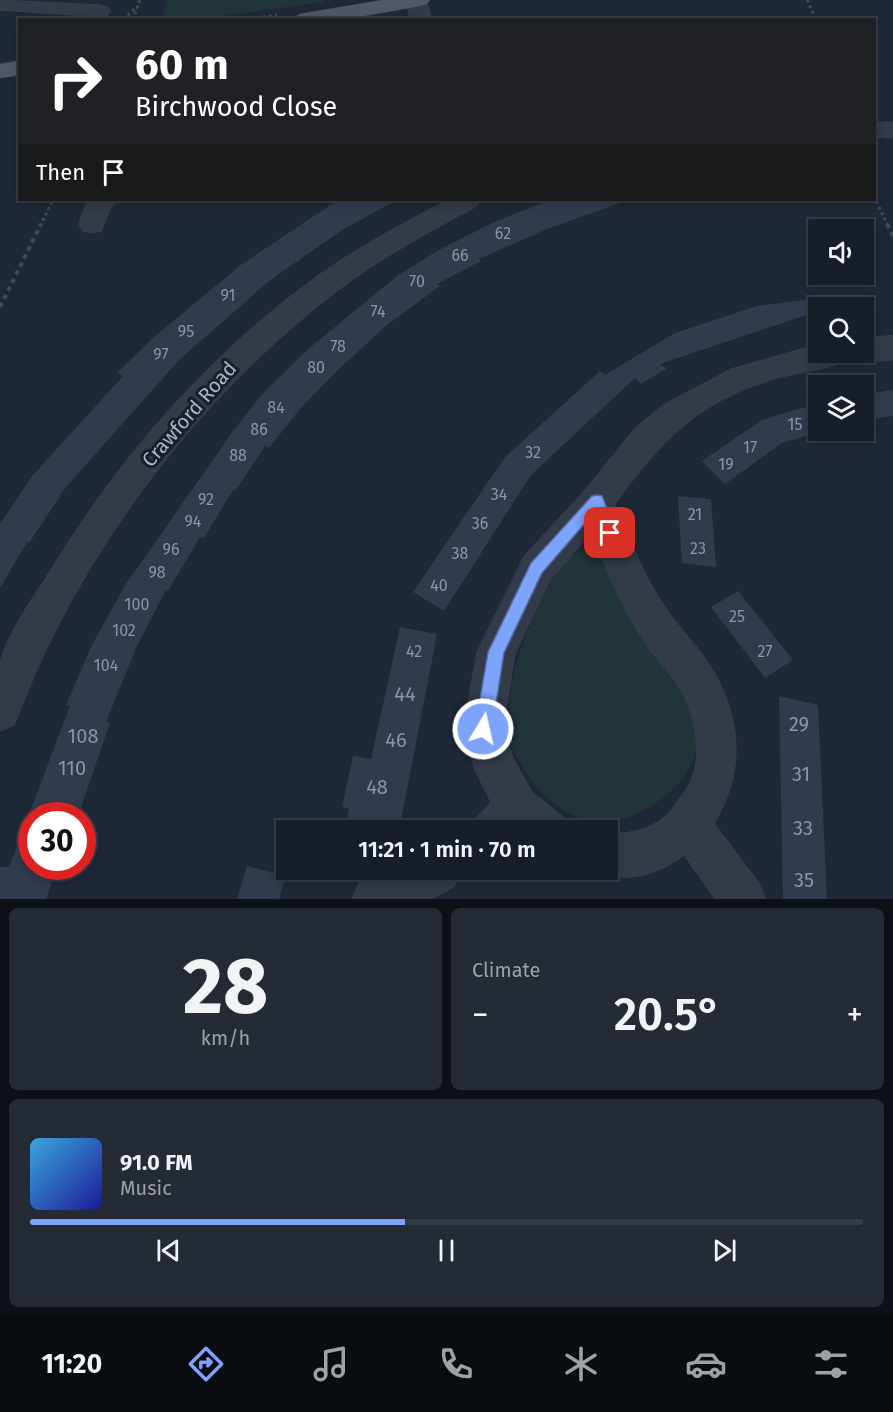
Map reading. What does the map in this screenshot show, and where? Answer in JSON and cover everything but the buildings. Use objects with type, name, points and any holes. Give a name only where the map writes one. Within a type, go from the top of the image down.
[{"type":"main road","points":[[312,18],[418,0]]},
{"type":"main road","points":[[0,71],[18,68]]},
{"type":"street","points":[[418,0],[422,18]]},
{"type":"street","points":[[11,2],[33,8],[101,11]]},
{"type":"street","points":[[876,129],[893,130]]},
{"type":"street","points":[[93,225],[98,204],[103,201]]},
{"type":"street","name":"Crawford Road","points":[[0,711],[38,626],[107,511],[207,387],[279,319],[337,274],[386,242],[466,201]]},
{"type":"street","points":[[874,349],[893,348]]},
{"type":"street","points":[[518,820],[496,770],[483,729],[496,652],[537,568],[597,501],[653,432],[695,398],[745,376],[808,358]]},
{"type":"street","points":[[597,501],[629,582],[654,624],[696,679],[712,714],[717,755],[711,789],[688,825],[657,849],[618,856]]},
{"type":"street","points":[[688,825],[743,899]]},
{"type":"street","points":[[375,899],[401,892],[422,880]]},
{"type":"path","points":[[134,18],[140,0]]},
{"type":"path","points":[[807,0],[815,18]]},
{"type":"path","points":[[125,18],[138,6]]},
{"type":"path","points":[[876,200],[893,236]]},
{"type":"path","points":[[0,307],[53,201]]},
{"type":"green space","points":[[167,0],[322,0],[323,2],[209,18],[162,18]]},
{"type":"green space","points":[[583,551],[601,555],[695,713],[696,745],[692,763],[685,775],[663,798],[648,808],[618,821],[586,820],[558,806],[526,774],[508,740],[511,692],[520,651],[564,556]]},
{"type":"route","points":[[483,729],[496,652],[537,568],[597,501],[610,533]]}]
